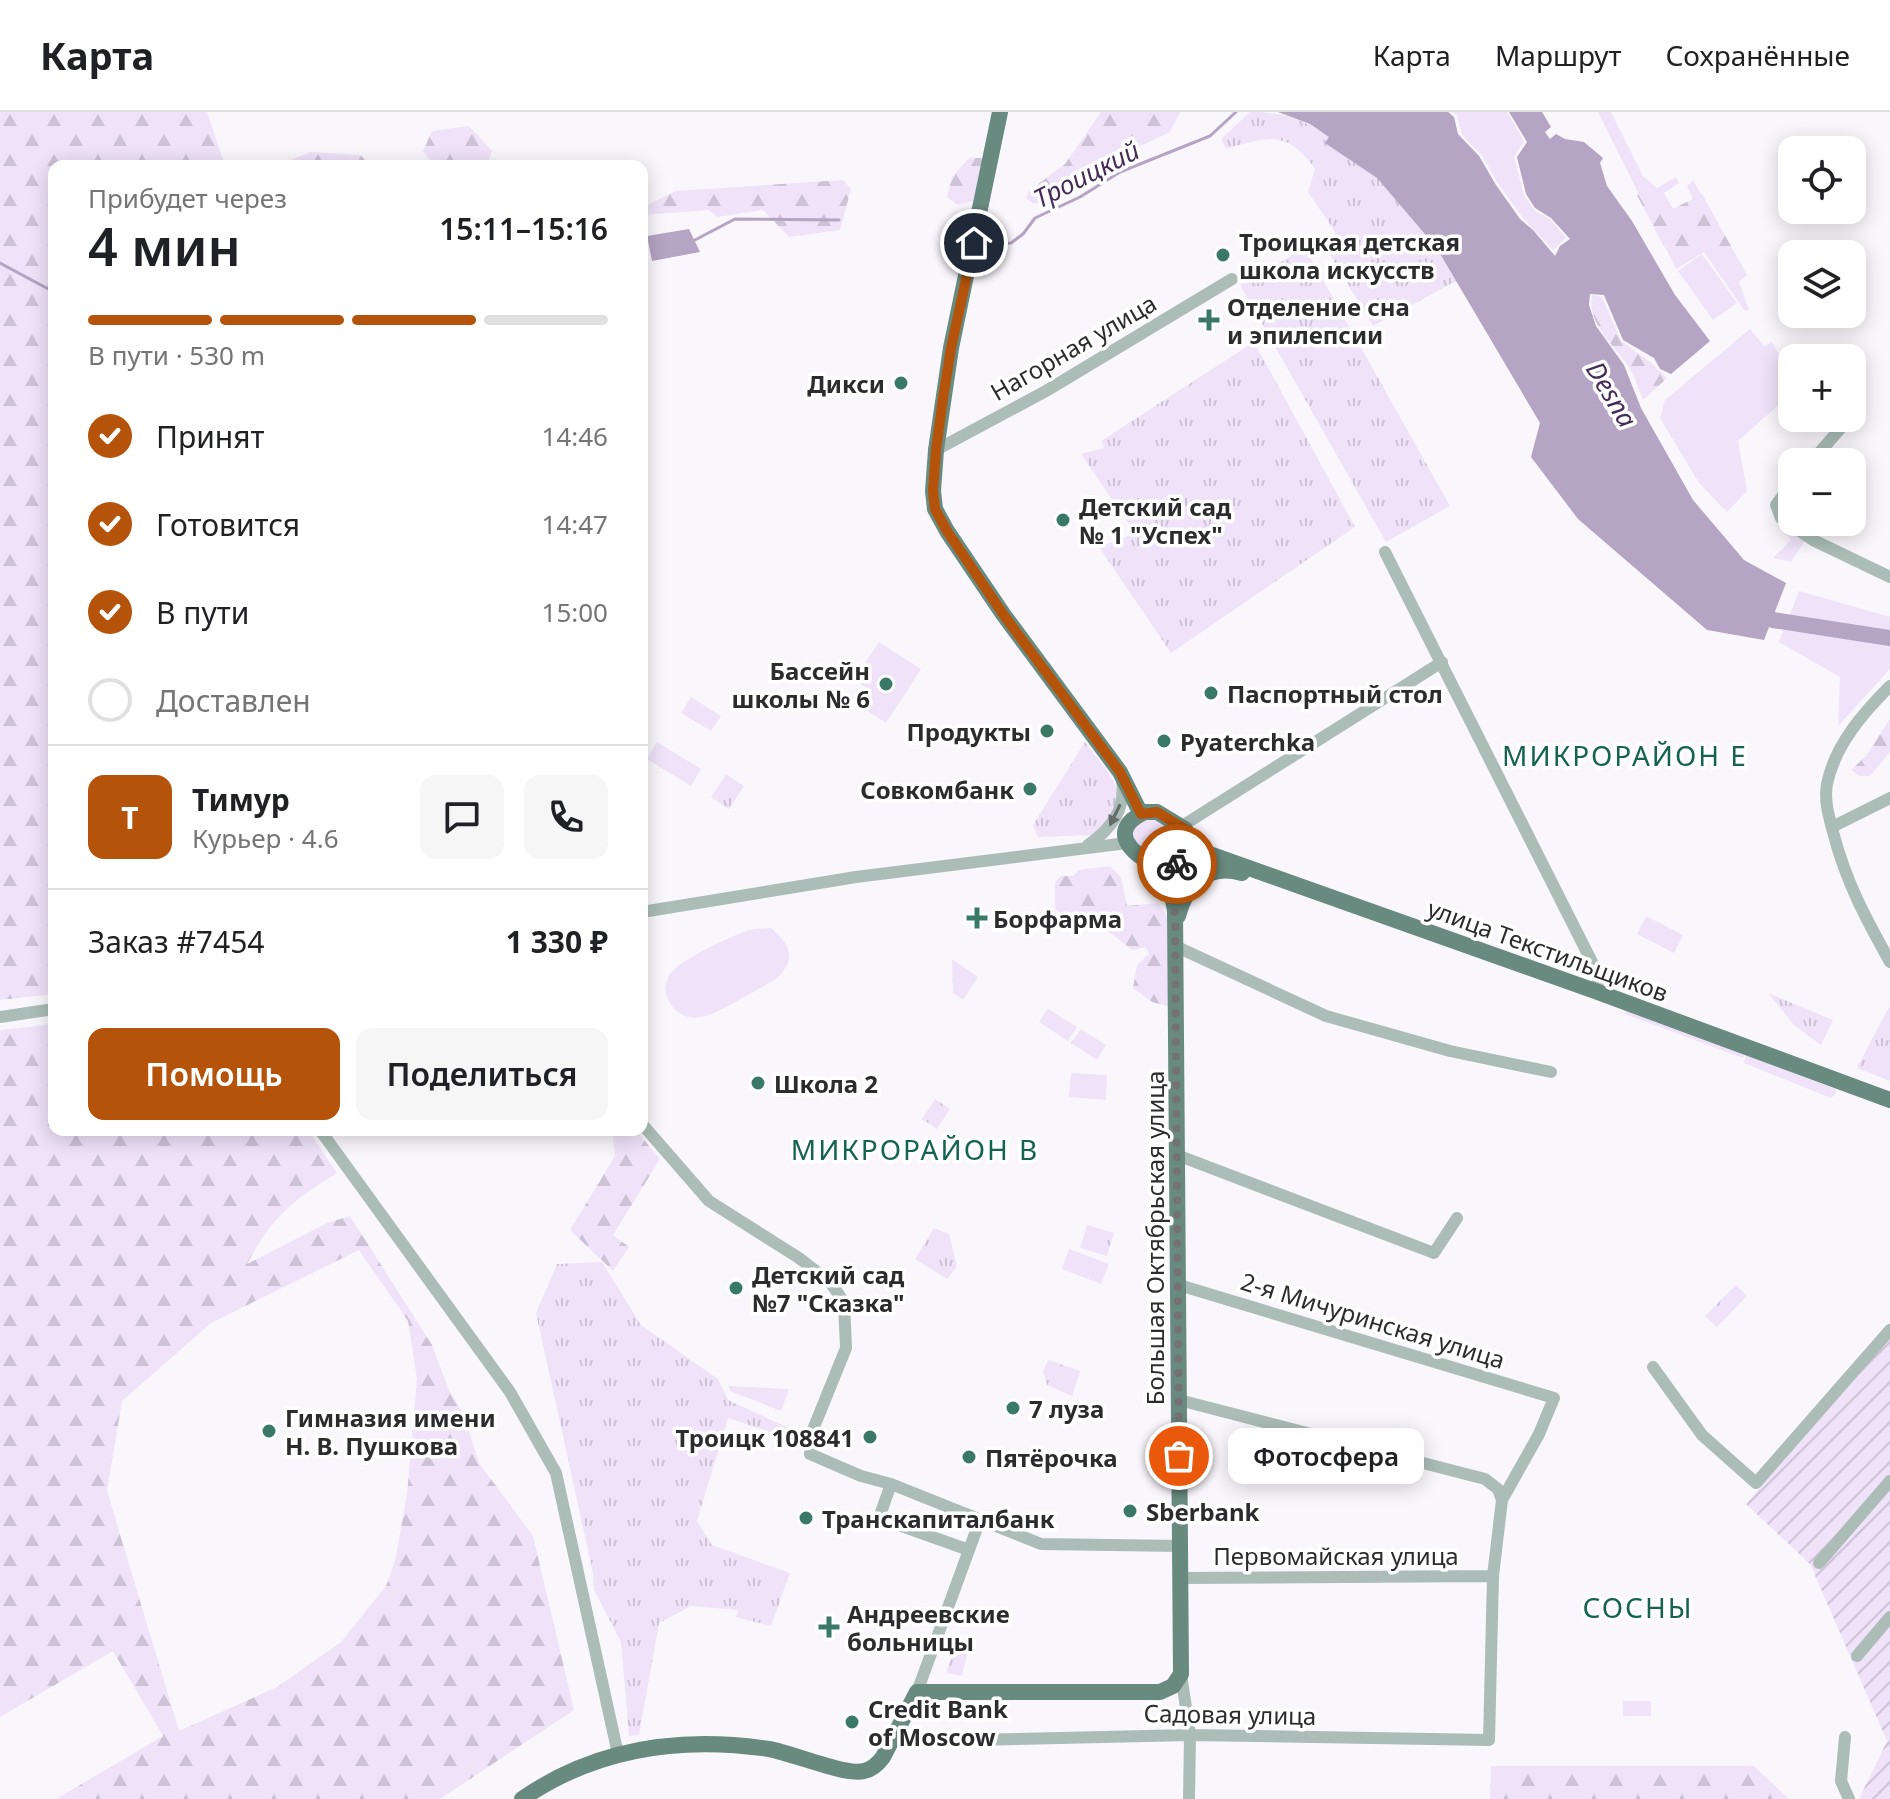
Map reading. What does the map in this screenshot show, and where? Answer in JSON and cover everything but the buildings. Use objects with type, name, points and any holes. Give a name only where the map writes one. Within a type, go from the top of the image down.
[{"type":"main road","points":[[1000,112],[951,348],[936,450],[935,509],[1003,614],[1120,772],[1141,814]]},
{"type":"main road","points":[[1157,812],[1182,826],[1188,834],[1190,847],[1184,859],[1176,865],[1166,867],[1137,856],[1127,843],[1127,829],[1133,819],[1141,814],[1157,812]]},
{"type":"main road","name":"улица Текстильщиков","points":[[1190,847],[1890,1100]]},
{"type":"main road","name":"Большая Октябрьская улица","points":[[1166,867],[1175,910],[1181,1674]]},
{"type":"main road","points":[[1175,925],[1187,890],[1206,875],[1229,870],[1264,880],[1276,878]]},
{"type":"main road","points":[[522,1799],[578,1767],[618,1754],[663,1746],[721,1745],[787,1752],[847,1770],[868,1771],[883,1757],[917,1692],[1160,1692],[1173,1686],[1181,1674]]},
{"type":"street","name":"Нагорная улица","points":[[936,450],[1046,391],[1232,279]]},
{"type":"street","points":[[1823,448],[1837,432]]},
{"type":"street","points":[[1807,536],[1890,577]]},
{"type":"street","points":[[1385,552],[1600,978],[1595,991]]},
{"type":"street","points":[[1182,826],[1442,662]]},
{"type":"street","points":[[1890,686],[1862,714],[1836,760],[1827,785],[1827,810],[1848,884],[1890,962]]},
{"type":"street","points":[[1085,846],[1110,827],[1117,816],[1123,793],[1120,772]]},
{"type":"street","points":[[1832,827],[1890,798]]},
{"type":"street","points":[[648,911],[847,879],[1127,843]]},
{"type":"street","points":[[1175,946],[1326,1016],[1450,1051],[1551,1072]]},
{"type":"street","points":[[0,1017],[48,1010]]},
{"type":"street","points":[[648,1131],[709,1201],[799,1258],[830,1282],[844,1302],[846,1348],[812,1432],[810,1454],[861,1476],[920,1494],[1041,1544],[1180,1546]]},
{"type":"street","points":[[324,1136],[510,1392],[556,1473],[618,1754]]},
{"type":"street","points":[[1177,1155],[1434,1253],[1457,1218]]},
{"type":"street","name":"2-я Мичуринская улица","points":[[1179,1285],[1554,1398],[1539,1434],[1502,1500]]},
{"type":"street","points":[[1653,1367],[1702,1435],[1756,1483],[1890,1330]]},
{"type":"street","points":[[1179,1400],[1485,1479],[1498,1489],[1502,1500],[1493,1576]]},
{"type":"street","points":[[1819,1563],[1890,1481]]},
{"type":"street","points":[[891,1484],[879,1518],[969,1550]]},
{"type":"street","points":[[917,1692],[980,1520]]},
{"type":"street","name":"Первомайская улица","points":[[1180,1578],[1493,1576]]},
{"type":"street","name":"Садовая улица","points":[[970,1740],[1190,1735],[1489,1740],[1493,1576]]},
{"type":"street","points":[[1857,1656],[1890,1617]]},
{"type":"street","points":[[1181,1674],[1190,1735],[1189,1799]]},
{"type":"street","points":[[1845,1737],[1841,1781],[1849,1799]]},
{"type":"green space","points":[[0,112],[207,112],[223,160],[48,160],[48,995],[0,1000]]},
{"type":"green space","points":[[1101,112],[1180,112],[1170,132],[1117,157],[1052,205],[1033,203],[1026,198],[1029,191],[1065,164]]},
{"type":"green space","points":[[1250,112],[1292,118],[1330,137],[1326,143],[1377,178],[1436,247],[1456,281],[1373,326],[1323,243],[1336,233],[1308,192],[1315,169],[1305,156],[1286,142],[1275,140],[1253,141],[1226,149],[1221,139]]},
{"type":"green space","points":[[1453,112],[1507,112],[1524,141],[1514,157],[1524,195],[1535,211],[1550,219],[1566,238],[1553,250],[1523,218],[1482,155],[1462,135],[1457,115]]},
{"type":"green space","points":[[1598,112],[1611,112],[1643,176],[1657,188],[1676,177],[1679,183],[1664,193],[1673,209],[1693,199],[1687,186],[1693,180],[1747,275],[1739,282],[1749,310],[1744,310],[1704,252],[1676,269]]},
{"type":"green space","points":[[469,126],[492,151],[489,160],[430,160],[423,151],[432,131]]},
{"type":"green space","points":[[310,152],[361,155],[365,160],[291,160]]},
{"type":"green space","points":[[969,158],[986,158],[978,200],[958,205],[947,197],[952,177]]},
{"type":"green space","points":[[843,180],[851,189],[840,230],[789,237],[763,210],[717,217],[709,210],[648,215],[648,205],[675,191]]},
{"type":"green space","points":[[1657,188],[1673,209],[1702,194],[1747,275],[1738,282],[1704,251],[1664,247],[1637,195]]},
{"type":"green space","points":[[1305,248],[1450,506],[1386,542],[1240,285]]},
{"type":"green space","points":[[1702,254],[1737,303],[1713,320],[1678,271]]},
{"type":"green space","points":[[1592,295],[1602,297],[1621,341],[1667,378],[1643,400],[1629,368],[1597,324],[1591,305]]},
{"type":"green space","points":[[1750,329],[1764,346],[1772,342],[1778,352],[1778,405],[1738,441],[1747,491],[1727,512],[1699,483],[1660,418],[1665,400]]},
{"type":"green space","points":[[1254,342],[1355,527],[1171,653],[1099,547],[1135,533],[1081,454],[1104,448],[1101,441]]},
{"type":"green space","points":[[1787,536],[1806,539],[1791,562],[1773,558],[1791,540]]},
{"type":"green space","points":[[1799,591],[1890,617],[1890,669],[1838,726],[1840,677],[1779,642]]},
{"type":"green space","name":"Бассейн школы № 6","points":[[879,642],[921,669],[886,723],[857,704],[867,688],[854,680]]},
{"type":"green space","points":[[691,697],[721,716],[711,731],[681,713]]},
{"type":"green space","points":[[1890,719],[1890,752],[1870,776],[1860,776],[1851,770],[1866,756]]},
{"type":"green space","points":[[657,742],[701,769],[691,786],[648,757]]},
{"type":"green space","points":[[1085,742],[1112,778],[1117,798],[1114,809],[1094,835],[1038,837],[1033,825]]},
{"type":"green space","points":[[726,774],[744,786],[729,809],[711,797]]},
{"type":"green space","points":[[1152,817],[1183,837],[1182,850],[1168,862],[1137,849],[1133,832],[1139,821]]},
{"type":"green space","points":[[1110,866],[1121,877],[1127,906],[1158,903],[1170,920],[1171,1007],[1152,1002],[1133,988],[1137,965],[1149,954],[1146,947],[1132,950],[1108,931],[1086,931],[1055,909],[1055,882],[1061,876],[1074,876],[1078,870]]},
{"type":"green space","points":[[1646,916],[1683,935],[1674,953],[1637,934]]},
{"type":"green space","points":[[771,928],[784,941],[789,953],[787,966],[775,980],[702,1017],[685,1016],[672,1006],[666,982],[676,968],[738,934],[752,929]]},
{"type":"green space","points":[[952,959],[978,977],[963,1000],[953,993]]},
{"type":"green space","points":[[1768,993],[1833,1020],[1821,1045],[1794,1025]]},
{"type":"green space","points":[[1890,1005],[1890,1081],[1857,1068]]},
{"type":"green space","points":[[1048,1009],[1077,1027],[1068,1041],[1039,1022]]},
{"type":"green space","points":[[1626,1010],[1745,1054],[1743,1058],[1625,1014]]},
{"type":"green space","points":[[48,1025],[48,1136],[312,1136],[337,1173],[285,1211],[265,1234],[247,1264],[327,1223],[350,1216],[432,1345],[449,1390],[463,1413],[479,1463],[533,1536],[574,1710],[440,1799],[56,1799],[163,1736],[113,1651],[0,1717],[0,1030]],"holes":[[[359,1250],[408,1321],[417,1379],[407,1495],[395,1561],[386,1586],[341,1642],[277,1687],[179,1731],[107,1491],[122,1401],[211,1323]]]},
{"type":"green space","points":[[1081,1029],[1106,1045],[1097,1060],[1071,1043]]},
{"type":"green space","points":[[1746,1055],[1835,1089],[1836,1093],[1831,1098],[1744,1063]]},
{"type":"green space","points":[[1071,1073],[1107,1075],[1106,1100],[1069,1097]]},
{"type":"green space","points":[[935,1099],[950,1109],[937,1129],[922,1119]]},
{"type":"green space","points":[[641,1136],[660,1159],[613,1235],[629,1247],[613,1271],[570,1230],[615,1156],[613,1137]]},
{"type":"green space","points":[[1087,1225],[1114,1233],[1107,1256],[1080,1248]]},
{"type":"green space","points":[[934,1228],[949,1234],[957,1267],[947,1279],[915,1259]]},
{"type":"green space","points":[[1069,1249],[1109,1264],[1101,1284],[1062,1269]]},
{"type":"green space","points":[[602,1262],[641,1325],[718,1379],[728,1400],[806,1436],[802,1443],[728,1418],[697,1521],[712,1545],[790,1573],[771,1626],[736,1617],[738,1610],[691,1606],[659,1623],[639,1735],[629,1736],[621,1642],[594,1590],[593,1573],[536,1313],[557,1264]]},
{"type":"green space","points":[[1736,1285],[1747,1296],[1717,1327],[1705,1316]]},
{"type":"green space","points":[[1890,1337],[1890,1799],[1859,1799],[1887,1741],[1810,1564],[1746,1504]]},
{"type":"green space","points":[[1048,1360],[1080,1371],[1072,1396],[1047,1385],[1043,1371]]},
{"type":"green space","points":[[729,1386],[789,1389],[781,1411],[730,1391]]},
{"type":"green space","points":[[956,1644],[969,1645],[962,1676],[946,1673]]},
{"type":"green space","points":[[1623,1701],[1651,1701],[1651,1716],[1623,1716]]},
{"type":"green space","points":[[1491,1766],[1754,1766],[1789,1799],[1490,1799]]},
{"type":"water","points":[[1278,112],[1448,112],[1454,117],[1458,134],[1479,156],[1520,219],[1555,256],[1560,246],[1570,239],[1551,218],[1535,208],[1526,194],[1517,157],[1527,142],[1509,112],[1542,112],[1551,127],[1545,132],[1550,139],[1556,134],[1584,142],[1603,158],[1600,163],[1607,186],[1632,221],[1675,295],[1710,341],[1671,374],[1660,369],[1654,358],[1623,340],[1604,295],[1590,294],[1589,305],[1596,326],[1624,365],[1641,408],[1693,500],[1744,560],[1786,583],[1764,640],[1707,630],[1578,519],[1531,457],[1540,423],[1436,247],[1377,178],[1325,143],[1329,137],[1310,124]]},
{"type":"water","points":[[689,229],[700,252],[652,261],[648,236]]},
{"type":"waterway","name":"Троицкий","points":[[995,244],[1011,243],[1023,234],[1035,218],[1080,197],[1120,172],[1210,136],[1236,112]]},
{"type":"waterway","name":"Троицкий","points":[[693,241],[735,219],[839,220]]},
{"type":"waterway","name":"Троицкий","points":[[0,263],[48,289]]},
{"type":"waterway","name":"Desna","points":[[1754,608],[1773,620],[1890,638]]},
{"type":"way so far","points":[[1177,864],[1166,867],[1175,910],[1179,1456]]},
{"type":"place","name":"Троицкая детская школа искусств","points":[[1223,255]]},
{"type":"place","name":"Отделение сна и эпилепсии","points":[[1209,320]]},
{"type":"place","name":"Дикси","points":[[901,383]]},
{"type":"place","name":"Детский сад № 1 \"Успех\"","points":[[1063,520]]},
{"type":"place","name":"Бассейн школы № 6","points":[[886,684]]},
{"type":"place","name":"Паспортный стол","points":[[1211,693]]},
{"type":"place","name":"Продукты","points":[[1047,731]]},
{"type":"place","name":"Pyaterchka","points":[[1164,741]]},
{"type":"place","name":"Совкомбанк","points":[[1030,789]]},
{"type":"place","name":"Борфарма","points":[[977,918]]},
{"type":"place","name":"Школа 2","points":[[758,1083]]},
{"type":"place","name":"Детский сад №7 \"Сказка\"","points":[[736,1288]]},
{"type":"place","name":"7 луза","points":[[1013,1408]]},
{"type":"place","name":"Гимназия имени Н. В. Пушкова","points":[[269,1431]]},
{"type":"place","name":"Троицк 108841","points":[[870,1437]]},
{"type":"place","name":"Фотосфера","points":[[1179,1456]]},
{"type":"place","name":"Пятёрочка","points":[[969,1457]]},
{"type":"place","name":"Sberbank","points":[[1130,1511]]},
{"type":"place","name":"Транскапиталбанк","points":[[806,1518]]},
{"type":"place","name":"Андреевские больницы","points":[[829,1627]]},
{"type":"place","name":"Credit Bank of Moscow","points":[[852,1722]]},
{"type":"district","name":"МИКРОРАЙОН Е","points":[[1625,755]]},
{"type":"district","name":"МИКРОРАЙОН В","points":[[915,1149]]},
{"type":"district","name":"СОСНЫ","points":[[1638,1607]]},
{"type":"route","points":[[974,243],[943,398],[933,491],[935,509],[1003,614],[1120,772],[1141,814],[1157,812],[1185,829],[1190,847],[1184,859],[1177,864]]}]
